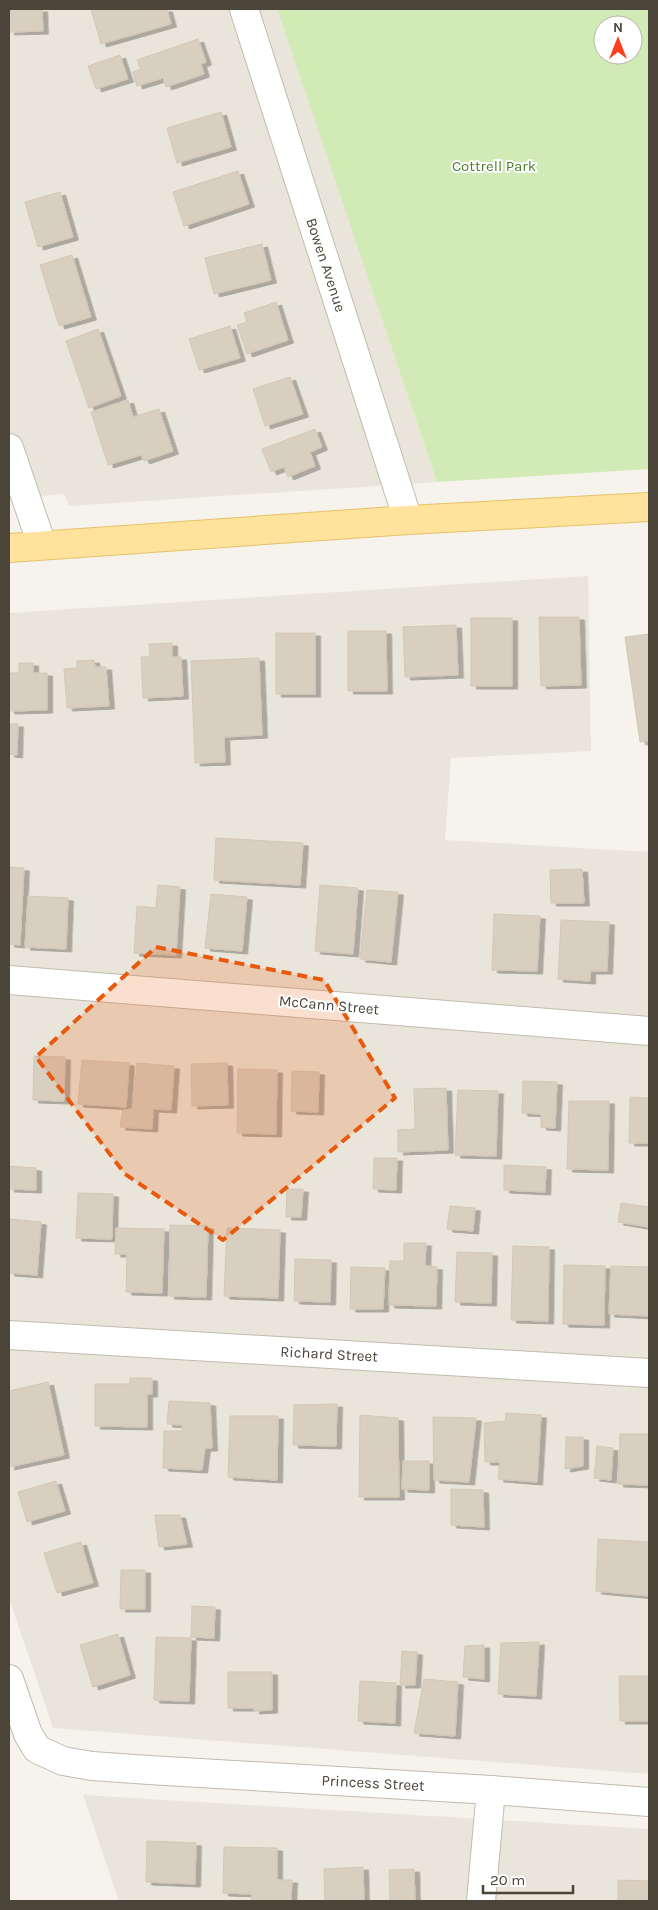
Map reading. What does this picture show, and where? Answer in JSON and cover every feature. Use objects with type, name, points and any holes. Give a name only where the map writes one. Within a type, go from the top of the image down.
[{"type":"main road","points":[[9,548],[408,520],[649,507]]},
{"type":"street","name":"Bowen Avenue","points":[[244,9],[408,520]]},
{"type":"street","points":[[9,448],[42,545]]},
{"type":"street","name":"McCann Street","points":[[9,980],[649,1031]]},
{"type":"street","name":"Richard Street","points":[[9,1334],[649,1372]]},
{"type":"street","name":"Princess Street","points":[[9,1679],[28,1734],[37,1749],[63,1761],[97,1766],[491,1790],[649,1802]]},
{"type":"street","points":[[481,1901],[491,1790]]},
{"type":"highlighted area","points":[[156,947],[324,980],[395,1098],[223,1240],[125,1174],[36,1057]]},
{"type":"shaded area","points":[[9,9],[277,9],[437,482],[69,506],[64,494],[9,499]]},
{"type":"shaded area","points":[[588,576],[591,751],[451,758],[445,840],[649,852],[649,1774],[53,1728],[9,1598],[9,613]]},
{"type":"shaded area","points":[[83,1795],[649,1829],[649,1901],[119,1901]]},
{"type":"green space","name":"Cottrell Park","points":[[277,9],[649,9],[649,469],[437,482]]},
{"type":"building","points":[[9,9],[42,9],[43,31],[9,32]]},
{"type":"building","points":[[91,9],[167,9],[171,24],[101,44]]},
{"type":"building","points":[[198,39],[206,62],[201,64],[204,74],[166,87],[163,78],[137,86],[133,72],[141,69],[137,60]]},
{"type":"building","points":[[120,55],[128,79],[96,89],[88,66]]},
{"type":"building","points":[[221,112],[231,147],[177,163],[167,128]]},
{"type":"building","points":[[238,171],[249,204],[184,226],[173,192]]},
{"type":"building","points":[[60,192],[73,237],[38,247],[25,202]]},
{"type":"building","points":[[262,244],[271,280],[214,294],[205,258]]},
{"type":"building","points":[[72,255],[91,317],[59,326],[40,265]]},
{"type":"building","points":[[276,302],[288,340],[247,354],[237,325],[247,322],[244,313]]},
{"type":"building","points":[[230,326],[240,358],[199,370],[189,339]]},
{"type":"building","points":[[98,329],[121,396],[89,408],[66,341]]},
{"type":"building","points":[[290,377],[303,414],[265,426],[253,389]]},
{"type":"building","points":[[128,400],[133,417],[159,409],[173,451],[144,461],[141,455],[108,465],[91,412]]},
{"type":"building","points":[[315,429],[322,447],[310,452],[315,466],[288,477],[284,467],[271,472],[262,449]]},
{"type":"building","points":[[539,617],[579,617],[581,685],[541,686]]},
{"type":"building","points":[[471,618],[512,618],[512,686],[471,686]]},
{"type":"building","points":[[456,625],[458,675],[405,677],[403,627]]},
{"type":"building","points":[[348,631],[386,631],[387,691],[348,691]]},
{"type":"building","points":[[276,633],[315,633],[315,694],[276,694]]},
{"type":"building","points":[[649,634],[649,741],[640,742],[625,637]]},
{"type":"building","points":[[172,643],[172,657],[181,657],[183,696],[143,698],[141,657],[150,657],[149,644]]},
{"type":"building","points":[[259,658],[262,735],[224,737],[225,762],[195,763],[191,661]]},
{"type":"building","points":[[94,660],[95,667],[106,667],[109,706],[67,708],[64,669],[77,668],[77,661]]},
{"type":"building","points":[[19,663],[33,663],[33,673],[47,673],[47,710],[9,711],[9,673],[19,673]]},
{"type":"building","points":[[9,724],[18,724],[17,755],[9,754]]},
{"type":"building","points":[[216,838],[303,843],[300,885],[214,880]]},
{"type":"building","points":[[9,867],[24,868],[20,945],[9,944]]},
{"type":"building","points":[[582,869],[584,903],[551,903],[550,870]]},
{"type":"building","points":[[158,885],[180,887],[176,955],[134,953],[137,906],[156,908]]},
{"type":"building","points":[[320,885],[358,888],[353,954],[315,951]]},
{"type":"building","points":[[367,890],[398,892],[391,962],[360,959]]},
{"type":"building","points":[[211,894],[247,897],[242,951],[205,948]]},
{"type":"building","points":[[28,896],[68,898],[66,949],[25,947]]},
{"type":"building","points":[[494,914],[540,916],[537,971],[492,970]]},
{"type":"building","points":[[561,920],[609,922],[607,971],[590,971],[590,981],[558,979]]},
{"type":"building","points":[[34,1056],[65,1057],[64,1101],[33,1100]]},
{"type":"building","points":[[82,1060],[129,1063],[126,1107],[78,1104]]},
{"type":"building","points":[[137,1063],[174,1066],[171,1110],[153,1109],[152,1129],[120,1127],[123,1110],[133,1109]]},
{"type":"building","points":[[227,1063],[228,1105],[192,1106],[191,1064]]},
{"type":"building","points":[[238,1069],[277,1070],[276,1134],[237,1133]]},
{"type":"building","points":[[292,1071],[319,1072],[318,1112],[291,1111]]},
{"type":"building","points":[[523,1081],[557,1082],[555,1128],[541,1127],[541,1114],[522,1113]]},
{"type":"building","points":[[446,1088],[448,1150],[398,1152],[398,1130],[415,1129],[414,1089]]},
{"type":"building","points":[[458,1090],[498,1091],[496,1156],[455,1155]]},
{"type":"building","points":[[630,1097],[649,1098],[649,1143],[629,1143]]},
{"type":"building","points":[[569,1101],[609,1101],[608,1170],[567,1169]]},
{"type":"building","points":[[374,1158],[397,1158],[396,1190],[373,1189]]},
{"type":"building","points":[[504,1165],[546,1167],[545,1192],[504,1190]]},
{"type":"building","points":[[9,1166],[36,1168],[36,1190],[9,1189]]},
{"type":"building","points":[[287,1189],[303,1189],[301,1217],[286,1217]]},
{"type":"building","points":[[78,1193],[113,1194],[112,1239],[76,1238]]},
{"type":"building","points":[[621,1203],[649,1207],[648,1227],[618,1222]]},
{"type":"building","points":[[450,1206],[475,1208],[473,1231],[447,1229]]},
{"type":"building","points":[[9,1219],[41,1222],[37,1275],[9,1273]]},
{"type":"building","points":[[170,1225],[208,1226],[206,1297],[169,1296]]},
{"type":"building","points":[[116,1228],[164,1229],[162,1293],[126,1292],[127,1254],[115,1254]]},
{"type":"building","points":[[227,1228],[280,1230],[278,1298],[224,1296]]},
{"type":"building","points":[[404,1243],[426,1243],[425,1266],[437,1267],[436,1306],[389,1305],[390,1261],[404,1261]]},
{"type":"building","points":[[513,1246],[549,1247],[548,1321],[511,1320]]},
{"type":"building","points":[[457,1252],[492,1253],[491,1303],[455,1302]]},
{"type":"building","points":[[295,1259],[331,1260],[330,1302],[294,1301]]},
{"type":"building","points":[[564,1265],[605,1266],[604,1325],[563,1324]]},
{"type":"building","points":[[611,1266],[649,1267],[649,1316],[609,1314]]},
{"type":"building","points":[[351,1267],[385,1268],[383,1309],[350,1309]]},
{"type":"building","points":[[130,1378],[152,1378],[152,1394],[147,1394],[147,1427],[95,1426],[95,1384],[130,1384]]},
{"type":"building","points":[[48,1382],[64,1455],[9,1467],[9,1391]]},
{"type":"building","points":[[169,1401],[210,1403],[212,1448],[205,1448],[202,1470],[163,1468],[164,1431],[183,1431],[182,1425],[167,1424]]},
{"type":"building","points":[[337,1404],[336,1446],[293,1445],[294,1405]]},
{"type":"building","points":[[506,1413],[541,1415],[537,1482],[498,1479],[500,1462],[485,1462],[484,1423],[505,1421]]},
{"type":"building","points":[[360,1415],[398,1418],[399,1497],[359,1497]]},
{"type":"building","points":[[230,1416],[278,1416],[277,1480],[228,1477]]},
{"type":"building","points":[[433,1417],[476,1418],[469,1482],[434,1480]]},
{"type":"building","points":[[620,1434],[649,1434],[649,1485],[618,1484]]},
{"type":"building","points":[[566,1437],[583,1437],[583,1466],[565,1469]]},
{"type":"building","points":[[597,1446],[613,1448],[611,1480],[594,1478]]},
{"type":"building","points":[[403,1461],[429,1461],[429,1490],[402,1489]]},
{"type":"building","points":[[56,1481],[65,1511],[27,1522],[18,1492]]},
{"type":"building","points":[[451,1489],[483,1490],[484,1527],[451,1525]]},
{"type":"building","points":[[155,1515],[180,1515],[187,1544],[159,1547]]},
{"type":"building","points":[[598,1539],[649,1542],[649,1596],[596,1591]]},
{"type":"building","points":[[81,1542],[93,1583],[57,1593],[44,1553]]},
{"type":"building","points":[[121,1570],[145,1570],[145,1609],[120,1609]]},
{"type":"building","points":[[192,1606],[215,1607],[214,1638],[191,1637]]},
{"type":"building","points":[[118,1634],[130,1675],[93,1687],[80,1645]]},
{"type":"building","points":[[156,1637],[191,1638],[189,1701],[154,1700]]},
{"type":"building","points":[[539,1642],[536,1696],[498,1694],[501,1643]]},
{"type":"building","points":[[484,1645],[484,1679],[463,1677],[465,1646]]},
{"type":"building","points":[[402,1651],[417,1652],[415,1685],[400,1685]]},
{"type":"building","points":[[228,1672],[272,1672],[272,1710],[254,1711],[254,1708],[228,1708]]},
{"type":"building","points":[[619,1676],[649,1676],[649,1721],[620,1721]]},
{"type":"building","points":[[424,1679],[458,1682],[455,1736],[414,1733]]},
{"type":"building","points":[[360,1681],[396,1683],[395,1723],[358,1721]]},
{"type":"building","points":[[147,1841],[196,1843],[195,1884],[146,1882]]},
{"type":"building","points":[[224,1847],[277,1848],[277,1880],[292,1880],[291,1901],[252,1901],[252,1894],[223,1893]]},
{"type":"building","points":[[363,1867],[364,1901],[325,1901],[324,1869]]},
{"type":"building","points":[[414,1869],[415,1901],[390,1901],[389,1870]]},
{"type":"building","points":[[618,1880],[649,1881],[649,1901],[618,1901]]}]
